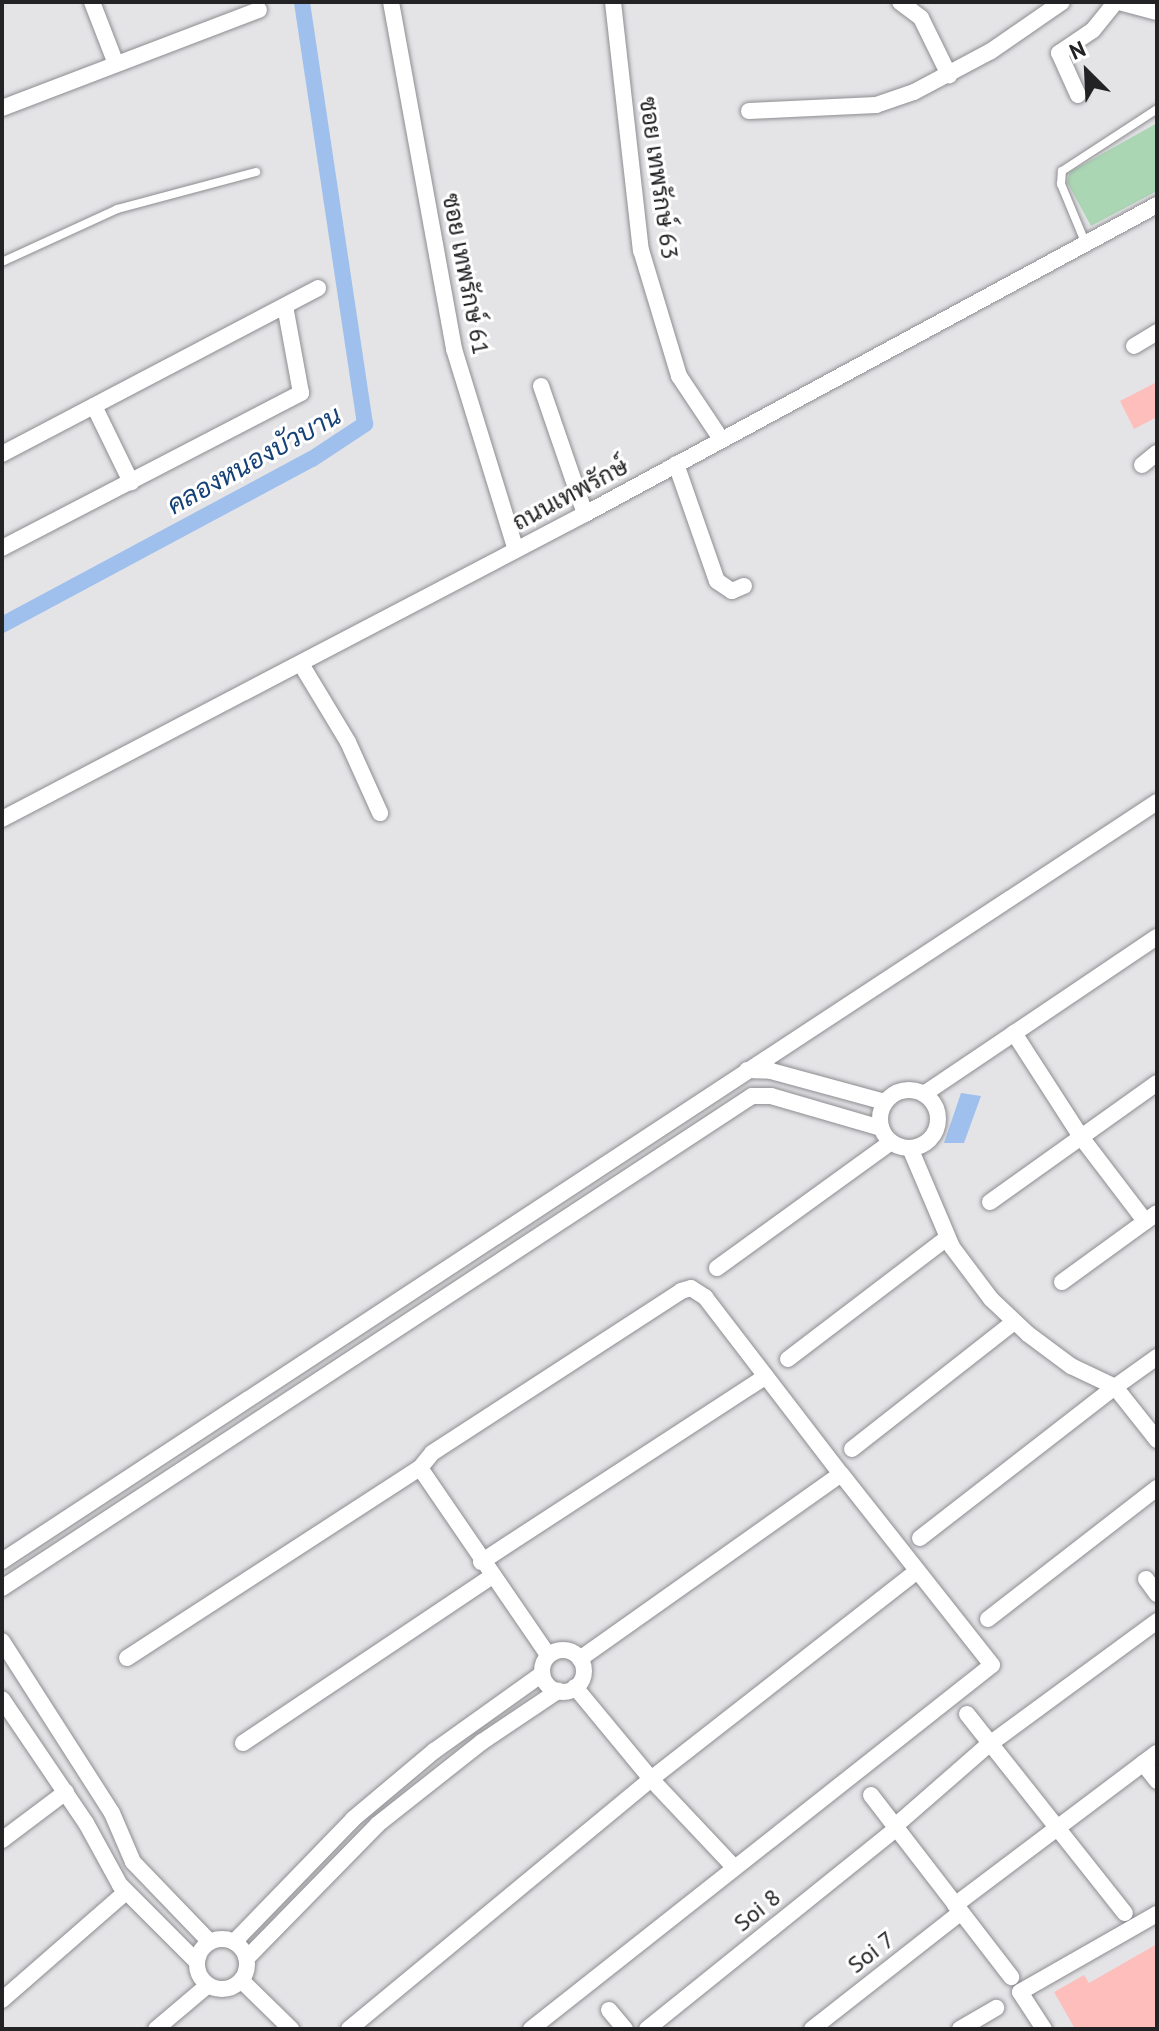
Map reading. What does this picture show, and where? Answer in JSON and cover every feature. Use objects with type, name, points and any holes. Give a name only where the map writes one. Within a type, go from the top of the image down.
[{"type":"street","points":[[92,2],[116,64]]},
{"type":"street","name":"ซอย เทพรักษ์ 61","points":[[391,2],[454,349],[516,550]]},
{"type":"street","name":"ซอย เทพรักษ์ 63","points":[[613,2],[641,250],[679,376],[721,439]]},
{"type":"street","points":[[900,2],[921,18],[949,75]]},
{"type":"street","points":[[749,111],[876,105],[949,75],[1062,2]]},
{"type":"street","points":[[1078,95],[1059,53],[1093,30],[1118,2],[1157,12]]},
{"type":"street","points":[[2,108],[259,10]]},
{"type":"street","name":"ถนนเทพรักษ์","points":[[2,819],[585,514],[1157,205]]},
{"type":"street","points":[[2,454],[318,288]]},
{"type":"street","points":[[2,548],[301,393],[285,306]]},
{"type":"street","points":[[1134,346],[1157,332]]},
{"type":"street","points":[[541,386],[585,514]]},
{"type":"street","points":[[94,406],[131,482]]},
{"type":"street","points":[[1142,465],[1157,453]]},
{"type":"street","points":[[676,464],[717,581],[732,591],[744,586]]},
{"type":"street","points":[[301,664],[348,742],[380,813]]},
{"type":"street","points":[[2,1561],[1157,802]]},
{"type":"street","points":[[924,1094],[1157,937]]},
{"type":"street","points":[[1014,1033],[1081,1137],[1151,1217],[1062,1282]]},
{"type":"street","points":[[747,1070],[752,1096]]},
{"type":"street","points":[[747,1070],[771,1071],[885,1102],[906,1090],[924,1094],[936,1107],[937,1125],[927,1141],[910,1148]]},
{"type":"street","points":[[990,1202],[1157,1083]]},
{"type":"street","points":[[2,1588],[299,1398],[752,1096],[771,1096],[886,1135],[910,1148],[947,1238],[1014,1322],[1071,1366],[1115,1387],[1157,1440]]},
{"type":"street","points":[[885,1102],[886,1135]]},
{"type":"street","points":[[717,1268],[886,1135]]},
{"type":"street","points":[[788,1359],[947,1238]]},
{"type":"street","points":[[127,1658],[420,1468],[432,1453],[691,1288],[705,1297],[992,1665],[531,2029]]},
{"type":"street","points":[[852,1449],[1014,1322]]},
{"type":"street","points":[[920,1538],[1157,1357]]},
{"type":"street","points":[[481,1562],[766,1376]]},
{"type":"street","points":[[285,1377],[299,1398]]},
{"type":"street","points":[[420,1468],[491,1577],[548,1655]]},
{"type":"street","points":[[580,1659],[841,1474]]},
{"type":"street","points":[[988,1619],[1157,1488]]},
{"type":"street","points":[[73,1517],[85,1537]]},
{"type":"street","points":[[349,2029],[651,1779],[917,1571]]},
{"type":"street","points":[[243,1743],[491,1577]]},
{"type":"street","points":[[1146,1579],[1157,1594]]},
{"type":"street","name":"Soi 8","points":[[647,2029],[895,1828],[987,1746],[1157,1621]]},
{"type":"street","points":[[2,1641],[112,1813],[133,1862],[210,1942],[234,1942],[344,1826],[434,1751],[542,1674],[548,1655]]},
{"type":"street","points":[[208,1985],[230,1989],[242,1981],[247,1958],[378,1824],[482,1742],[558,1691],[575,1687],[583,1677],[580,1659],[565,1650],[548,1655]]},
{"type":"street","points":[[542,1674],[558,1691]]},
{"type":"street","points":[[575,1687],[651,1779],[734,1867]]},
{"type":"street","points":[[2,1699],[66,1792],[126,1892],[197,1962],[208,1985]]},
{"type":"street","points":[[967,1714],[987,1746],[1125,1913]]},
{"type":"street","name":"Soi 7","points":[[812,2029],[958,1908],[1157,1753]]},
{"type":"street","points":[[1143,1763],[1157,1781]]},
{"type":"street","points":[[2,1840],[66,1792]]},
{"type":"street","points":[[871,1795],[1011,1977]]},
{"type":"street","points":[[2,2000],[126,1892]]},
{"type":"street","points":[[1044,2029],[1020,1992],[1157,1914]]},
{"type":"street","points":[[197,1962],[210,1942]]},
{"type":"street","points":[[234,1942],[247,1958]]},
{"type":"street","points":[[242,1981],[291,2029]]},
{"type":"street","points":[[156,2029],[208,1985]]},
{"type":"street","points":[[960,2029],[996,2008]]},
{"type":"street","points":[[609,2010],[625,2029]]},
{"type":"lane","points":[[1085,242],[1061,184],[1062,171],[1157,109]]},
{"type":"lane","points":[[2,262],[117,209],[256,172]]},
{"type":"green space","points":[[1157,123],[1157,191],[1091,226],[1067,182],[1070,172]]},
{"type":"water","points":[[961,1093],[981,1096],[964,1143],[944,1143]]},
{"type":"building","points":[[1157,382],[1157,417],[1134,429],[1120,401]]},
{"type":"building","points":[[1157,1944],[1157,2029],[1075,2029],[1054,1992],[1084,1975],[1089,1983]]},
{"type":"waterway","name":"คลองหนองบัวบาน","points":[[2,625],[312,459],[365,424],[302,2]]}]
